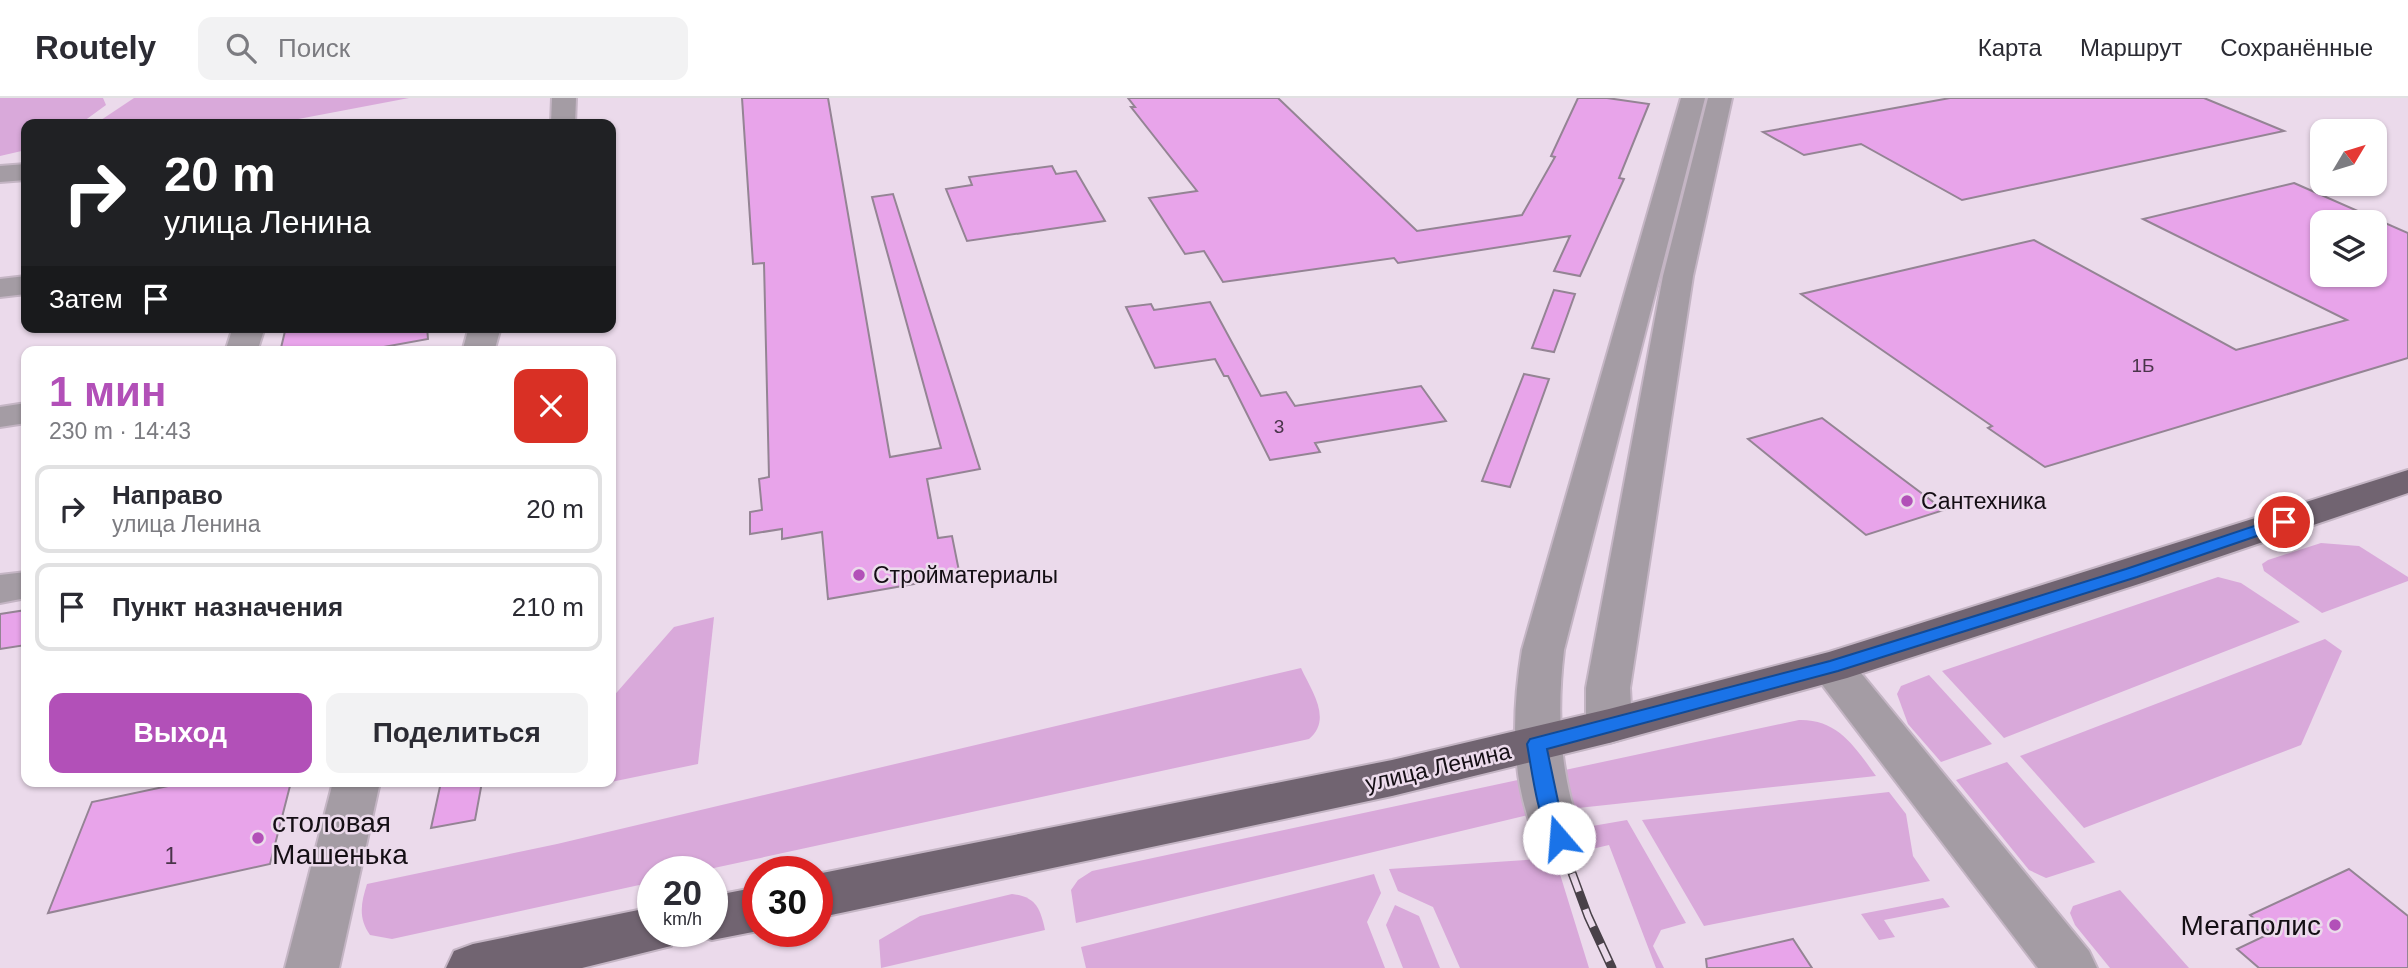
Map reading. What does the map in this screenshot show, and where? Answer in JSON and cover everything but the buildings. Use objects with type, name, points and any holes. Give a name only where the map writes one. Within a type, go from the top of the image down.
[{"type":"main road","name":"улица Ленина","points":[[833,893],[1392,778],[1609,726],[1832,667],[2132,573],[2408,481]]},
{"type":"main road","points":[[473,968],[637,933]]},
{"type":"street","points":[[563,119],[564,98]]},
{"type":"street","points":[[1559,838],[1552,820],[1536,744],[1538,682],[1545,640],[1693,98]]},
{"type":"street","points":[[1609,726],[1608,688],[1678,276],[1720,98]]},
{"type":"street","points":[[0,174],[21,172]]},
{"type":"street","points":[[0,288],[21,286]]},
{"type":"street","points":[[0,417],[21,414]]},
{"type":"street","points":[[0,589],[21,586]]},
{"type":"street","points":[[1832,667],[2070,968]]},
{"type":"street","points":[[312,968],[357,787]]},
{"type":"shaded area","points":[[0,98],[103,98],[106,105],[87,119],[21,119],[21,151],[0,156]]},
{"type":"shaded area","points":[[134,98],[409,98],[298,119],[102,119]]},
{"type":"shaded area","points":[[2321,543],[2359,546],[2408,577],[2408,581],[2322,613],[2264,571],[2262,564]]},
{"type":"shaded area","points":[[2218,577],[2241,583],[2300,622],[2004,738],[1942,671]]},
{"type":"shaded area","points":[[714,617],[698,764],[616,781],[616,693],[674,627]]},
{"type":"shaded area","points":[[2325,639],[2342,651],[2301,745],[2084,828],[2020,756]]},
{"type":"shaded area","points":[[1301,668],[1320,714],[1316,731],[1309,739],[769,856],[742,856],[742,862],[728,865],[728,856],[637,856],[637,885],[392,939],[370,935],[366,929],[362,904],[367,884],[557,844]]},
{"type":"shaded area","points":[[1929,675],[1992,744],[1941,762],[1908,724],[1897,694],[1901,686]]},
{"type":"shaded area","points":[[1799,720],[1825,724],[1835,730],[1853,745],[1876,776],[1541,812],[1076,923],[1071,890],[1078,880],[1092,871]]},
{"type":"shaded area","points":[[2007,762],[2096,862],[2046,878],[2029,870],[1956,780]]},
{"type":"shaded area","points":[[1889,792],[1906,814],[1913,856],[1930,881],[1704,926],[1642,820]]},
{"type":"shaded area","points":[[1627,820],[1686,923],[1661,930],[1653,946],[1664,968],[1656,968],[1609,845],[1579,852],[1575,829]]},
{"type":"shaded area","points":[[1555,858],[1589,968],[1460,968],[1433,907],[1398,891],[1389,869]]},
{"type":"shaded area","points":[[1374,874],[1381,893],[1367,922],[1385,968],[1086,968],[1081,947]]},
{"type":"shaded area","points":[[2120,890],[2189,968],[2110,968],[2075,925],[2070,913],[2073,906]]},
{"type":"shaded area","points":[[1012,894],[1027,898],[1036,905],[1045,930],[881,968],[879,940],[920,916]]},
{"type":"shaded area","points":[[1943,898],[1950,907],[1884,920],[1895,937],[1879,940],[1861,914]]},
{"type":"shaded area","points":[[1395,905],[1419,916],[1440,968],[1403,968],[1386,925]]},
{"type":"railway","points":[[1559,838],[1588,916],[1612,968]]},
{"type":"place","name":"Сантехника","points":[[1907,501]]},
{"type":"place","name":"Стройматериалы","points":[[859,575]]},
{"type":"place","name":"cтоловая Машенька","points":[[258,838]]},
{"type":"place","name":"Мегаполис","points":[[2335,925]]},
{"type":"route","points":[[1559,838],[1552,820],[1536,744],[1832,667],[2132,573],[2284,522]]}]
